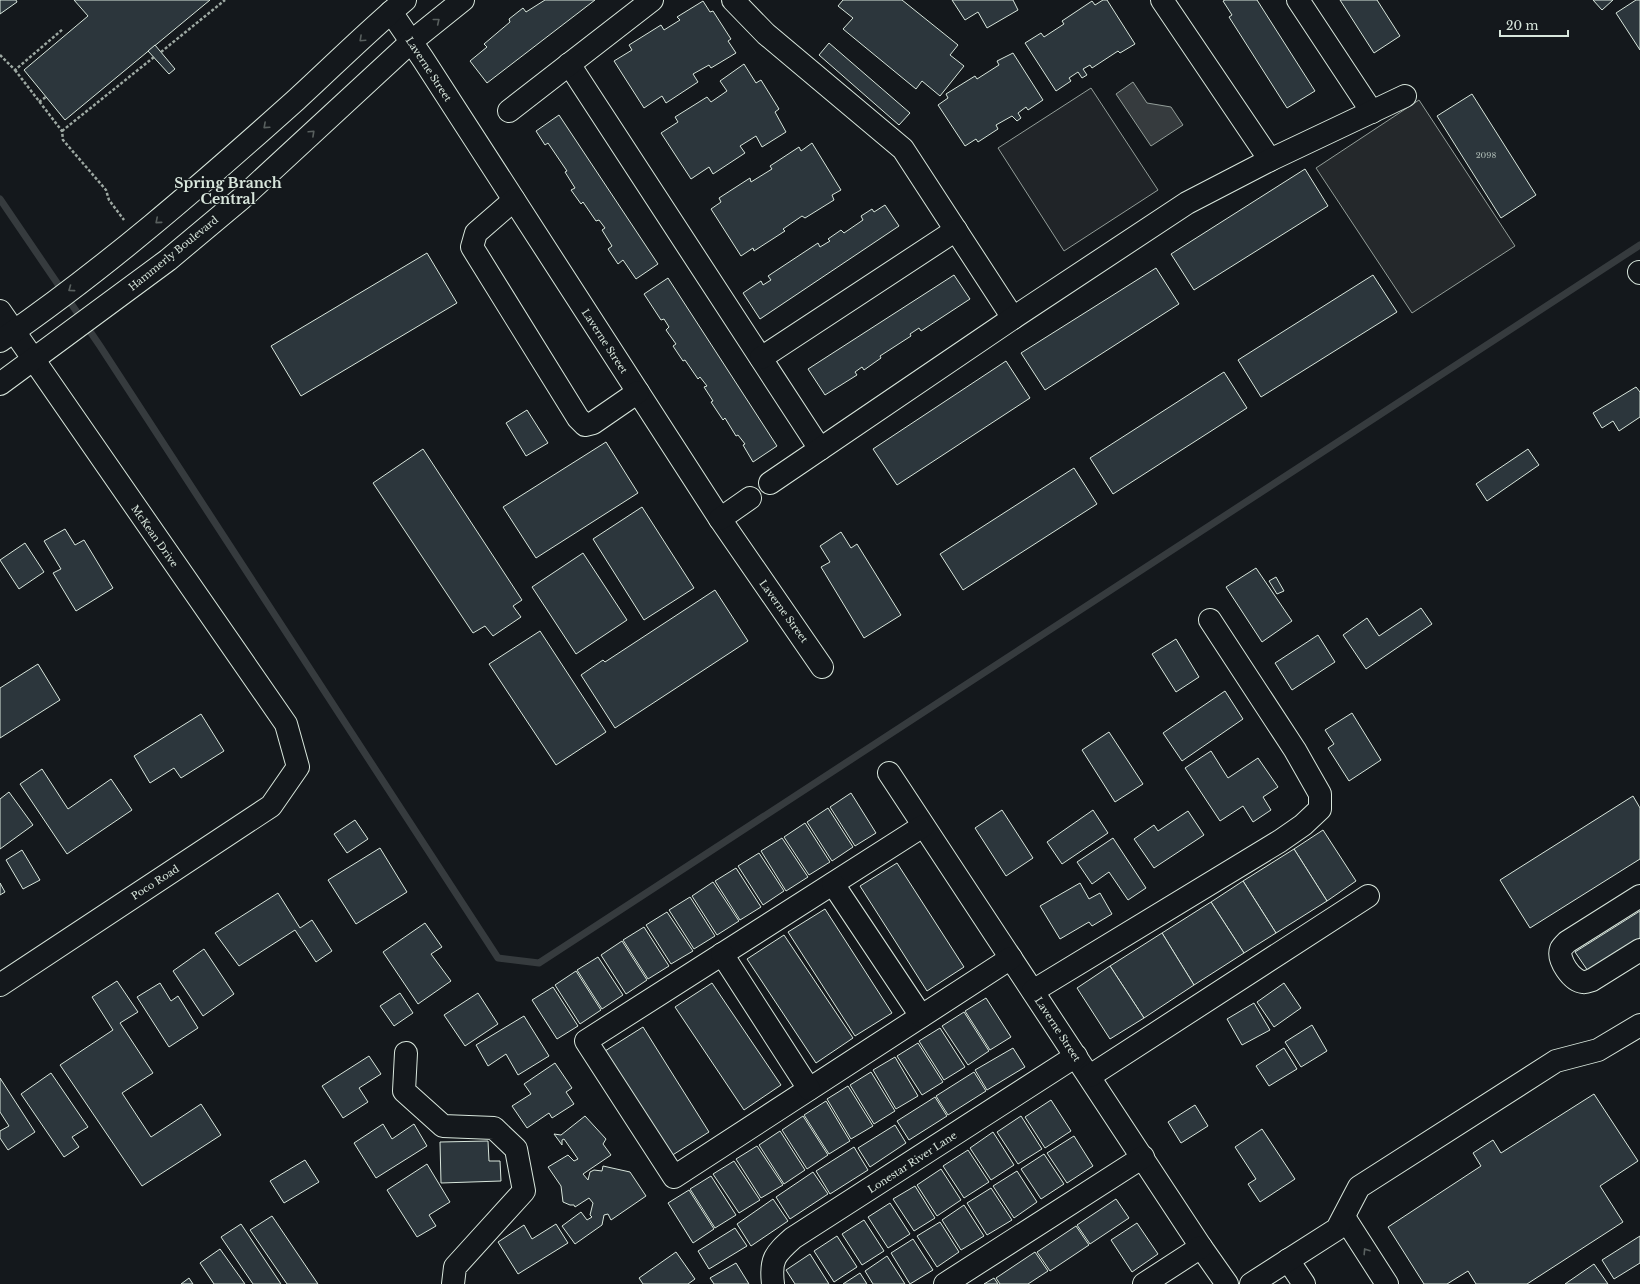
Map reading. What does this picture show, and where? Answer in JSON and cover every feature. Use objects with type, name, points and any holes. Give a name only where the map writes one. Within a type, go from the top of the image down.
[{"type":"street","name":"Hammerly Boulevard","points":[[0,384],[34,361],[168,260],[242,198],[412,41],[463,0]]},
{"type":"street","points":[[509,111],[652,0]]},
{"type":"street","points":[[733,0],[766,34],[903,149],[1013,318]]},
{"type":"street","points":[[1162,0],[1270,160]]},
{"type":"street","points":[[1298,0],[1372,112]]},
{"type":"street","name":"Laverne Street","points":[[398,6],[412,41],[720,519],[822,667]]},
{"type":"street","points":[[7,337],[103,266],[222,166],[398,6]]},
{"type":"street","points":[[569,64],[820,449]]},
{"type":"street","points":[[770,483],[1013,318],[1187,203],[1270,160],[1406,96]]},
{"type":"street","points":[[514,200],[476,233],[472,247],[578,418],[584,425],[593,423],[638,392]]},
{"type":"street","points":[[761,358],[956,230]]},
{"type":"street","name":"McKean Drive","points":[[0,310],[7,337],[34,361],[286,724],[298,767]]},
{"type":"street","points":[[720,519],[750,498]]},
{"type":"street","points":[[1033,991],[1280,841],[1303,825],[1320,809],[1320,794],[1295,750],[1210,620]]},
{"type":"street","name":"Poco Road","points":[[0,985],[271,806],[298,767]]},
{"type":"street","name":"Laverne Street","points":[[889,773],[1090,1076],[1201,1247],[1227,1284]]},
{"type":"street","points":[[923,826],[586,1041],[674,1178],[1011,958]]},
{"type":"street","points":[[833,884],[921,1016]]},
{"type":"street","points":[[1090,1076],[1368,896]]},
{"type":"street","points":[[1640,896],[1567,942],[1561,949],[1561,956],[1567,969],[1575,980],[1584,983],[1592,980],[1640,950]]},
{"type":"street","points":[[722,954],[809,1089]]},
{"type":"street","points":[[1251,1284],[1337,1229],[1359,1187],[1556,1061],[1598,1050],[1640,1025]]},
{"type":"street","points":[[406,1053],[404,1091],[443,1126],[494,1128],[516,1149],[524,1191],[455,1267],[453,1284]]},
{"type":"street","name":"Lonestar River Lane","points":[[774,1284],[772,1266],[780,1250],[793,1238],[1076,1056]]},
{"type":"street","points":[[945,1284],[1143,1157]]},
{"type":"street","points":[[1344,1217],[1387,1284]]},
{"type":"street","points":[[1144,1284],[1201,1247]]},
{"type":"street","points":[[1288,1260],[1304,1284]]},
{"type":"path","points":[[161,52],[225,0]]},
{"type":"path","points":[[14,70],[63,29]]},
{"type":"path","points":[[0,55],[14,70],[62,132],[64,140],[106,190],[109,200],[126,222]]},
{"type":"path","points":[[62,132],[154,57]]},
{"type":"path","points":[[39,102],[46,97]]},
{"type":"shaded area","points":[[1133,82],[1147,103],[1171,107],[1183,125],[1151,146],[1116,94]]},
{"type":"shaded area","points":[[1091,88],[1158,190],[1064,251],[998,148]]},
{"type":"shaded area","points":[[1419,100],[1515,246],[1412,313],[1316,168]]},
{"type":"building","points":[[0,0],[16,0],[17,2],[0,14]]},
{"type":"building","points":[[74,0],[210,0],[65,120],[24,70],[88,16]]},
{"type":"building","points":[[545,0],[595,0],[487,83],[470,61],[487,47],[484,44],[510,22],[509,19],[523,8],[526,12]]},
{"type":"building","points":[[843,0],[902,0],[958,45],[950,55],[964,66],[940,96],[922,81],[916,89],[843,29],[853,18],[838,6]]},
{"type":"building","points":[[952,0],[1013,0],[1018,10],[987,28],[978,12],[965,20]]},
{"type":"building","points":[[1103,0],[1107,0],[1135,44],[1120,53],[1118,51],[1092,68],[1090,65],[1083,69],[1087,75],[1082,78],[1078,72],[1069,78],[1071,81],[1056,91],[1025,43],[1041,33],[1044,37],[1064,24],[1062,21],[1092,1],[1095,5]]},
{"type":"building","points":[[1257,0],[1315,91],[1287,108],[1229,17],[1232,15],[1223,1]]},
{"type":"building","points":[[1340,0],[1377,0],[1400,36],[1374,53]]},
{"type":"building","points":[[1593,0],[1613,0],[1602,10]]},
{"type":"building","points":[[1636,0],[1640,0],[1640,50],[1616,13]]},
{"type":"building","points":[[703,1],[710,12],[713,11],[731,39],[728,41],[736,53],[711,68],[709,65],[693,74],[698,82],[666,103],[662,96],[644,108],[614,61],[632,50],[629,45],[661,25],[664,30],[680,20],[677,17]]},
{"type":"building","points":[[829,43],[910,113],[899,125],[819,55]]},
{"type":"building","points":[[155,45],[175,69],[169,74],[148,51]]},
{"type":"building","points":[[1013,53],[1043,100],[1028,110],[1026,107],[1018,113],[1021,118],[1017,121],[1012,116],[996,125],[998,129],[978,142],[976,139],[965,146],[938,105],[948,98],[946,94],[975,76],[977,79],[999,65],[997,61]]},
{"type":"building","points":[[744,64],[756,83],[761,80],[779,109],[775,112],[786,132],[762,147],[756,136],[740,146],[745,153],[713,174],[709,167],[691,179],[661,133],[678,122],[675,117],[707,97],[711,102],[727,91],[720,81]]},
{"type":"building","points":[[1472,94],[1536,195],[1501,218],[1437,116]]},
{"type":"building","points":[[559,115],[658,264],[636,279],[623,260],[618,264],[608,249],[612,246],[602,230],[605,228],[599,220],[596,221],[583,202],[581,204],[571,190],[575,188],[565,172],[567,171],[548,143],[545,145],[536,131]]},
{"type":"building","points":[[812,143],[841,190],[832,195],[834,200],[805,218],[802,216],[783,229],[785,231],[754,251],[753,248],[741,256],[711,209],[721,202],[719,198],[750,178],[751,182],[772,169],[770,166],[799,147],[801,151]]},
{"type":"building","points":[[1305,169],[1328,206],[1194,290],[1171,254]]},
{"type":"building","points":[[885,205],[899,226],[760,319],[743,293],[761,281],[763,285],[771,280],[768,276],[818,243],[820,247],[830,241],[828,239],[841,230],[844,233],[863,220],[861,216],[872,209],[874,212]]},
{"type":"building","points":[[427,253],[457,303],[301,396],[271,346]]},
{"type":"building","points":[[1156,268],[1179,304],[1045,390],[1021,353]]},
{"type":"building","points":[[954,275],[970,299],[921,331],[919,328],[910,334],[911,336],[880,356],[881,358],[864,370],[862,367],[855,372],[857,375],[825,395],[808,369]]},
{"type":"building","points":[[1373,275],[1397,312],[1261,397],[1238,360]]},
{"type":"building","points":[[668,278],[777,446],[753,462],[743,445],[745,444],[738,435],[736,436],[725,418],[723,420],[711,402],[713,401],[704,387],[707,386],[700,377],[698,379],[673,346],[676,344],[666,330],[669,327],[664,319],[661,320],[644,294]]},
{"type":"building","points":[[1006,361],[1030,398],[897,485],[873,449]]},
{"type":"building","points":[[1224,372],[1247,408],[1113,494],[1090,458]]},
{"type":"building","points":[[1636,387],[1640,392],[1640,417],[1619,431],[1613,421],[1602,428],[1593,413]]},
{"type":"building","points":[[527,410],[548,443],[526,456],[506,423]]},
{"type":"building","points":[[606,442],[638,493],[536,558],[503,507]]},
{"type":"building","points":[[423,449],[522,600],[513,606],[521,617],[493,636],[485,626],[473,633],[373,483]]},
{"type":"building","points":[[1528,449],[1539,465],[1487,501],[1476,484]]},
{"type":"building","points":[[1074,468],[1097,504],[963,590],[940,554]]},
{"type":"building","points":[[642,507],[694,588],[644,620],[593,539]]},
{"type":"building","points":[[65,529],[75,545],[84,540],[113,588],[76,611],[53,573],[61,569],[44,541]]},
{"type":"building","points":[[841,532],[851,548],[857,544],[901,615],[864,638],[821,567],[830,562],[820,546]]},
{"type":"building","points":[[25,543],[44,572],[19,589],[0,560]]},
{"type":"building","points":[[583,553],[627,620],[576,654],[532,587]]},
{"type":"building","points":[[1256,568],[1292,621],[1262,642],[1226,587]]},
{"type":"building","points":[[1276,577],[1284,591],[1277,594],[1269,581]]},
{"type":"building","points":[[715,590],[748,641],[615,728],[581,675],[603,660],[605,662]]},
{"type":"building","points":[[1421,608],[1432,624],[1366,669],[1343,635],[1367,618],[1379,636]]},
{"type":"building","points":[[540,631],[606,732],[556,765],[489,664]]},
{"type":"building","points":[[1318,635],[1335,662],[1292,690],[1275,663]]},
{"type":"building","points":[[1176,639],[1199,677],[1176,692],[1152,654]]},
{"type":"building","points":[[38,664],[60,700],[0,738],[0,688]]},
{"type":"building","points":[[1225,691],[1243,719],[1182,761],[1163,733]]},
{"type":"building","points":[[1352,713],[1381,760],[1349,781],[1328,748],[1334,744],[1325,730]]},
{"type":"building","points":[[201,714],[224,751],[181,778],[174,768],[150,783],[134,756]]},
{"type":"building","points":[[1109,732],[1143,784],[1115,802],[1082,750]]},
{"type":"building","points":[[1211,751],[1228,778],[1258,758],[1278,787],[1263,797],[1271,810],[1253,822],[1243,806],[1220,821],[1185,768]]},
{"type":"building","points":[[42,769],[68,809],[111,779],[132,810],[67,854],[20,784]]},
{"type":"building","points":[[9,792],[33,825],[0,849],[0,799]]},
{"type":"building","points":[[851,793],[876,833],[855,846],[830,807]]},
{"type":"building","points":[[1633,796],[1640,808],[1640,859],[1530,928],[1500,880]]},
{"type":"building","points":[[828,808],[853,847],[832,861],[807,822]]},
{"type":"building","points":[[1002,810],[1033,858],[1006,876],[975,828]]},
{"type":"building","points":[[1093,810],[1108,833],[1062,864],[1047,842]]},
{"type":"building","points":[[1188,811],[1204,835],[1154,868],[1134,839],[1154,825],[1158,831]]},
{"type":"building","points":[[355,820],[368,839],[347,853],[334,834]]},
{"type":"building","points":[[805,823],[830,862],[809,875],[784,837]]},
{"type":"building","points":[[1323,830],[1356,881],[1327,901],[1294,849]]},
{"type":"building","points":[[782,838],[808,877],[786,891],[761,851]]},
{"type":"building","points":[[1113,838],[1146,888],[1128,900],[1109,872],[1092,884],[1077,862]]},
{"type":"building","points":[[380,848],[407,892],[356,924],[328,880]]},
{"type":"building","points":[[1294,849],[1327,901],[1276,933],[1243,881]]},
{"type":"building","points":[[22,850],[40,880],[23,889],[6,860]]},
{"type":"building","points":[[759,853],[784,891],[763,905],[738,866]]},
{"type":"building","points":[[897,863],[964,967],[927,991],[860,886]]},
{"type":"building","points":[[736,868],[761,907],[740,920],[715,881]]},
{"type":"building","points":[[1243,881],[1276,933],[1244,953],[1211,902]]},
{"type":"building","points":[[713,882],[739,921],[717,935],[692,896]]},
{"type":"building","points":[[0,883],[5,892],[0,895]]},
{"type":"building","points":[[1080,883],[1089,899],[1100,893],[1112,914],[1092,926],[1089,922],[1060,939],[1040,906]]},
{"type":"building","points":[[278,893],[300,928],[312,920],[332,951],[316,962],[295,930],[239,966],[215,933]]},
{"type":"building","points":[[690,897],[715,936],[694,949],[669,910]]},
{"type":"building","points":[[1211,902],[1244,953],[1194,985],[1162,933]]},
{"type":"building","points":[[825,909],[892,1013],[855,1036],[788,932]]},
{"type":"building","points":[[1640,911],[1640,938],[1588,971],[1575,952]]},
{"type":"building","points":[[667,912],[693,951],[671,964],[646,925]]},
{"type":"building","points":[[425,923],[442,947],[431,954],[451,981],[418,1004],[383,952]]},
{"type":"building","points":[[644,927],[669,966],[648,979],[623,940]]},
{"type":"building","points":[[1162,933],[1194,985],[1144,1018],[1110,966]]},
{"type":"building","points":[[784,935],[853,1038],[816,1063],[747,959]]},
{"type":"building","points":[[622,941],[647,980],[626,994],[601,955]]},
{"type":"building","points":[[204,949],[234,994],[203,1016],[173,971]]},
{"type":"building","points":[[598,957],[623,995],[602,1009],[577,970]]},
{"type":"building","points":[[1110,966],[1144,1018],[1110,1039],[1077,988]]},
{"type":"building","points":[[576,971],[601,1010],[580,1024],[555,985]]},
{"type":"building","points":[[117,981],[138,1012],[120,1023],[153,1073],[122,1093],[151,1137],[201,1104],[221,1135],[142,1186],[60,1065],[113,1030],[92,997]]},
{"type":"building","points":[[160,983],[171,1001],[178,996],[198,1028],[169,1047],[137,997]]},
{"type":"building","points":[[712,983],[781,1085],[744,1110],[675,1007]]},
{"type":"building","points":[[1284,983],[1301,1008],[1274,1027],[1257,1002]]},
{"type":"building","points":[[553,987],[578,1026],[557,1039],[532,1000]]},
{"type":"building","points":[[400,993],[413,1013],[394,1026],[380,1006]]},
{"type":"building","points":[[478,993],[498,1024],[465,1046],[444,1015]]},
{"type":"building","points":[[986,998],[1011,1037],[990,1050],[965,1011]]},
{"type":"building","points":[[1254,1003],[1270,1030],[1242,1045],[1227,1019]]},
{"type":"building","points":[[964,1012],[989,1051],[968,1065],[942,1026]]},
{"type":"building","points":[[524,1016],[549,1056],[518,1075],[506,1054],[488,1066],[476,1045]]},
{"type":"building","points":[[1312,1025],[1327,1051],[1301,1067],[1285,1042]]},
{"type":"building","points":[[643,1027],[709,1132],[671,1156],[605,1051]]},
{"type":"building","points":[[940,1028],[965,1067],[944,1080],[919,1041]]},
{"type":"building","points":[[918,1043],[943,1082],[922,1095],[897,1056]]},
{"type":"building","points":[[1013,1048],[1025,1067],[987,1090],[975,1070]]},
{"type":"building","points":[[1284,1048],[1297,1069],[1269,1086],[1256,1066]]},
{"type":"building","points":[[369,1056],[381,1074],[359,1088],[368,1102],[343,1118],[322,1086]]},
{"type":"building","points":[[895,1057],[918,1096],[896,1109],[873,1070]]},
{"type":"building","points":[[555,1063],[572,1088],[566,1092],[574,1104],[552,1118],[549,1113],[527,1128],[512,1106],[531,1094],[524,1084]]},
{"type":"building","points":[[871,1072],[895,1111],[874,1124],[850,1085]]},
{"type":"building","points":[[974,1072],[986,1091],[948,1115],[936,1096]]},
{"type":"building","points":[[51,1073],[88,1127],[72,1137],[79,1147],[64,1157],[21,1094]]},
{"type":"building","points":[[0,1078],[35,1132],[8,1150],[0,1138],[0,1131],[9,1126],[0,1112]]},
{"type":"building","points":[[848,1086],[873,1126],[851,1139],[827,1099]]},
{"type":"building","points":[[1594,1094],[1638,1161],[1600,1186],[1623,1222],[1527,1284],[1476,1284],[1468,1271],[1447,1284],[1424,1284],[1388,1227],[1481,1166],[1473,1153],[1493,1140],[1501,1153]]},
{"type":"building","points":[[935,1097],[947,1116],[909,1140],[897,1121]]},
{"type":"building","points":[[1051,1100],[1071,1131],[1045,1148],[1025,1117]]},
{"type":"building","points":[[826,1101],[850,1141],[829,1154],[804,1115]]},
{"type":"building","points":[[1195,1105],[1208,1126],[1181,1143],[1168,1122]]},
{"type":"building","points":[[585,1116],[606,1139],[603,1144],[611,1155],[583,1174],[588,1180],[590,1172],[594,1170],[602,1171],[603,1166],[630,1172],[646,1196],[611,1220],[608,1214],[604,1215],[602,1225],[575,1244],[562,1226],[581,1212],[587,1220],[592,1217],[590,1215],[593,1203],[589,1198],[575,1207],[574,1205],[563,1202],[561,1186],[548,1167],[568,1155],[574,1161],[578,1159],[564,1139],[562,1140],[562,1145],[554,1134],[561,1135]]},
{"type":"building","points":[[803,1116],[828,1155],[807,1169],[782,1130]]},
{"type":"building","points":[[1021,1116],[1042,1149],[1018,1164],[997,1132]]},
{"type":"building","points":[[383,1124],[392,1139],[414,1124],[427,1146],[376,1178],[354,1143]]},
{"type":"building","points":[[895,1125],[906,1143],[870,1167],[858,1148]]},
{"type":"building","points":[[1262,1129],[1295,1179],[1260,1202],[1248,1184],[1256,1179],[1235,1147]]},
{"type":"building","points":[[780,1131],[805,1170],[784,1184],[759,1145]]},
{"type":"building","points":[[993,1132],[1014,1165],[991,1180],[970,1148]]},
{"type":"building","points":[[1074,1136],[1093,1166],[1067,1183],[1047,1153]]},
{"type":"building","points":[[488,1141],[489,1161],[500,1161],[501,1181],[441,1183],[440,1142]]},
{"type":"building","points":[[757,1146],[783,1185],[761,1198],[736,1159]]},
{"type":"building","points":[[854,1147],[868,1170],[830,1194],[816,1171]]},
{"type":"building","points":[[968,1150],[989,1182],[964,1198],[943,1166]]},
{"type":"building","points":[[1044,1154],[1064,1184],[1041,1199],[1021,1169]]},
{"type":"building","points":[[305,1160],[319,1182],[284,1203],[270,1181]]},
{"type":"building","points":[[734,1161],[760,1200],[739,1213],[713,1174]]},
{"type":"building","points":[[427,1164],[450,1202],[429,1215],[436,1226],[417,1237],[387,1190]]},
{"type":"building","points":[[941,1169],[961,1200],[937,1216],[917,1185]]},
{"type":"building","points":[[1017,1171],[1037,1202],[1014,1218],[993,1186]]},
{"type":"building","points":[[813,1172],[828,1194],[790,1219],[776,1197]]},
{"type":"building","points":[[711,1176],[736,1215],[715,1228],[690,1189]]},
{"type":"building","points":[[915,1186],[935,1218],[914,1231],[893,1199]]},
{"type":"building","points":[[991,1188],[1012,1220],[987,1235],[967,1203]]},
{"type":"building","points":[[689,1190],[714,1229],[693,1243],[668,1203]]},
{"type":"building","points":[[773,1199],[788,1221],[751,1246],[737,1224]]},
{"type":"building","points":[[1116,1199],[1129,1218],[1090,1244],[1077,1225]]},
{"type":"building","points":[[890,1203],[910,1234],[888,1248],[868,1217]]},
{"type":"building","points":[[964,1205],[984,1236],[961,1250],[942,1220]]},
{"type":"building","points":[[272,1216],[318,1284],[287,1284],[250,1230]]},
{"type":"building","points":[[864,1220],[884,1251],[862,1265],[842,1234]]},
{"type":"building","points":[[940,1222],[959,1252],[937,1267],[917,1236]]},
{"type":"building","points":[[1137,1223],[1158,1254],[1132,1272],[1111,1240]]},
{"type":"building","points":[[241,1224],[281,1284],[253,1284],[221,1237]]},
{"type":"building","points":[[556,1224],[568,1243],[518,1274],[498,1242],[524,1225],[532,1239]]},
{"type":"building","points":[[1076,1226],[1089,1245],[1050,1271],[1037,1252]]},
{"type":"building","points":[[735,1228],[747,1246],[709,1269],[698,1251]]},
{"type":"building","points":[[837,1236],[857,1267],[834,1282],[814,1251]]},
{"type":"building","points":[[1640,1236],[1640,1263],[1614,1279],[1602,1260]]},
{"type":"building","points":[[913,1239],[933,1270],[910,1284],[891,1253]]},
{"type":"building","points":[[220,1249],[245,1284],[214,1284],[200,1263]]},
{"type":"building","points":[[676,1252],[695,1279],[688,1284],[643,1284],[639,1278]]},
{"type":"building","points":[[1035,1252],[1048,1271],[1028,1284],[1000,1284],[996,1278]]},
{"type":"building","points":[[810,1254],[829,1284],[795,1284],[786,1270]]},
{"type":"building","points":[[887,1256],[905,1284],[873,1284],[865,1271]]},
{"type":"building","points":[[736,1263],[749,1284],[714,1284],[710,1278]]},
{"type":"building","points":[[1594,1264],[1608,1284],[1565,1284]]},
{"type":"building","points":[[860,1273],[867,1284],[843,1284]]},
{"type":"building","points":[[189,1278],[193,1284],[181,1284]]},
{"type":"building","points":[[994,1278],[998,1284],[984,1284]]},
{"type":"waterway","points":[[0,199],[100,346],[498,958],[539,963],[1640,245]]},
{"type":"district","name":"Spring Branch Central","points":[[228,192]]}]
